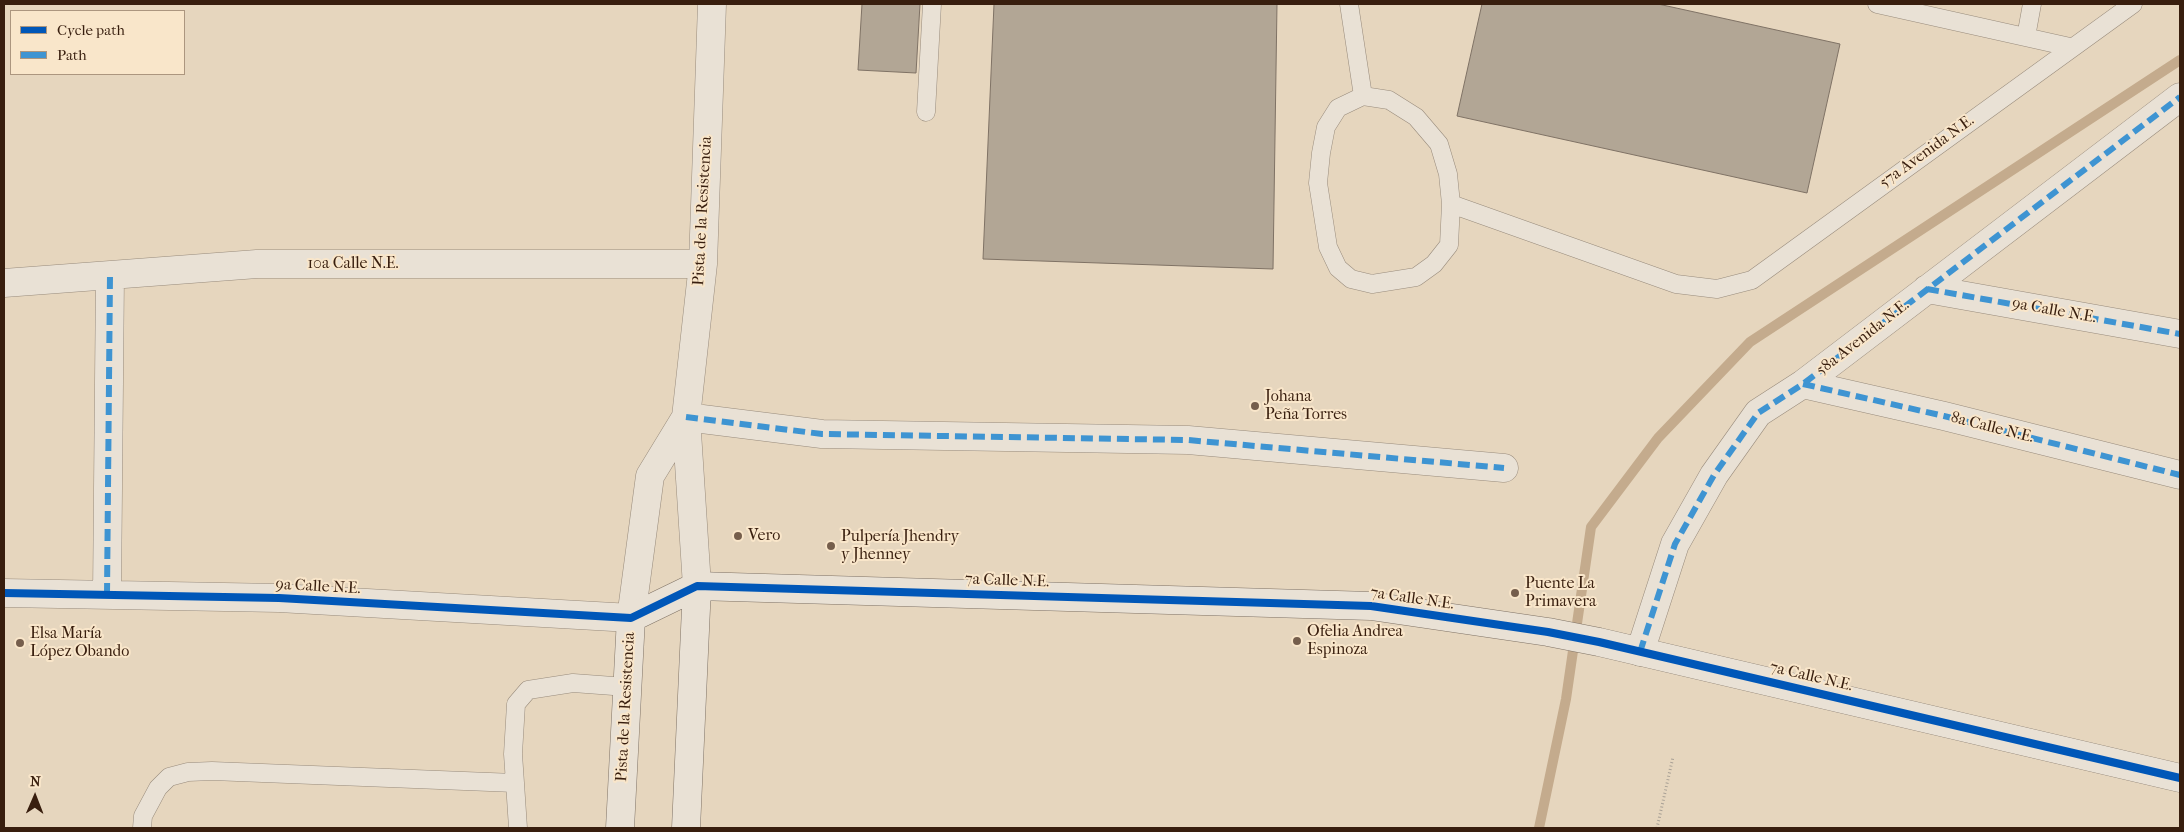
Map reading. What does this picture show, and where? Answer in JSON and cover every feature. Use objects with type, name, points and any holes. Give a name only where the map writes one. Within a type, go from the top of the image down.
[{"type":"street","name":"Pista de la Resistencia","points":[[686,828],[697,586],[686,417],[703,264],[712,4]]},
{"type":"street","name":"58a Avenida N.E.","points":[[1640,652],[1675,544],[1714,475],[1758,413],[1803,384],[2178,99]]},
{"type":"street","name":"10a Calle N.E.","points":[[4,283],[257,264],[703,264]]},
{"type":"street","points":[[107,595],[110,275]]},
{"type":"street","name":"9a Calle N.E.","points":[[1927,289],[2180,334]]},
{"type":"street","name":"8a Calle N.E.","points":[[1803,384],[1944,416],[2180,475]]},
{"type":"street","name":"Pista de la Resistencia","points":[[620,828],[631,618],[650,476],[686,417]]},
{"type":"street","points":[[686,417],[822,434],[1188,440],[1504,468]]},
{"type":"street","name":"7a Calle N.E.","points":[[631,618],[697,586],[1371,606],[1548,632],[1600,642],[2180,778]]},
{"type":"street","name":"9a Calle N.E.","points":[[4,594],[279,598],[631,618]]},
{"type":"lane","points":[[926,112],[932,4]]},
{"type":"lane","points":[[1349,4],[1362,96]]},
{"type":"lane","points":[[1877,4],[2070,47]]},
{"type":"lane","points":[[2026,37],[2032,4]]},
{"type":"lane","name":"57a Avenida N.E.","points":[[1451,204],[1676,284],[1717,289],[1752,280],[2070,47],[2133,4]]},
{"type":"lane","points":[[1362,96],[1389,100],[1416,116],[1438,144],[1448,174],[1451,204],[1450,245],[1434,264],[1416,276],[1372,284],[1351,279],[1338,268],[1328,247],[1318,183],[1326,127],[1338,108],[1362,96]]},
{"type":"lane","points":[[518,828],[513,754],[516,704],[528,690],[572,683],[627,687]]},
{"type":"lane","points":[[142,828],[143,816],[158,788],[169,777],[188,772],[515,783]]},
{"type":"path","points":[[1657,828],[1673,757]]},
{"type":"building","points":[[862,4],[920,4],[916,73],[858,70]]},
{"type":"building","points":[[994,4],[1277,4],[1273,269],[983,259]]},
{"type":"building","points":[[1482,4],[1658,4],[1840,44],[1807,193],[1457,116]]},
{"type":"waterway","points":[[1539,828],[1566,699],[1591,527],[1658,438],[1750,342],[2180,60]]},
{"type":"marked path","points":[[1640,652],[1675,544],[1714,475],[1758,413],[1803,384],[2180,97]]},
{"type":"marked path","points":[[107,595],[110,275]]},
{"type":"marked path","points":[[1927,289],[2180,334]]},
{"type":"marked path","points":[[1803,384],[1944,416],[2180,475]]},
{"type":"marked path","points":[[686,417],[822,434],[1188,440],[1504,468]]},
{"type":"cycle path","points":[[4,593],[279,598],[631,618],[697,586],[1371,606],[1548,632],[1599,642],[2180,778]]},
{"type":"place","name":"Johana Peña Torres","points":[[1255,406]]},
{"type":"place","name":"Vero","points":[[738,536]]},
{"type":"place","name":"Pulpería Jhendry y Jhenney","points":[[831,546]]},
{"type":"place","name":"Puente La Primavera","points":[[1515,593]]},
{"type":"place","name":"Ofelia Andrea Espinoza","points":[[1297,641]]},
{"type":"place","name":"Elsa María López Obando","points":[[20,643]]}]
